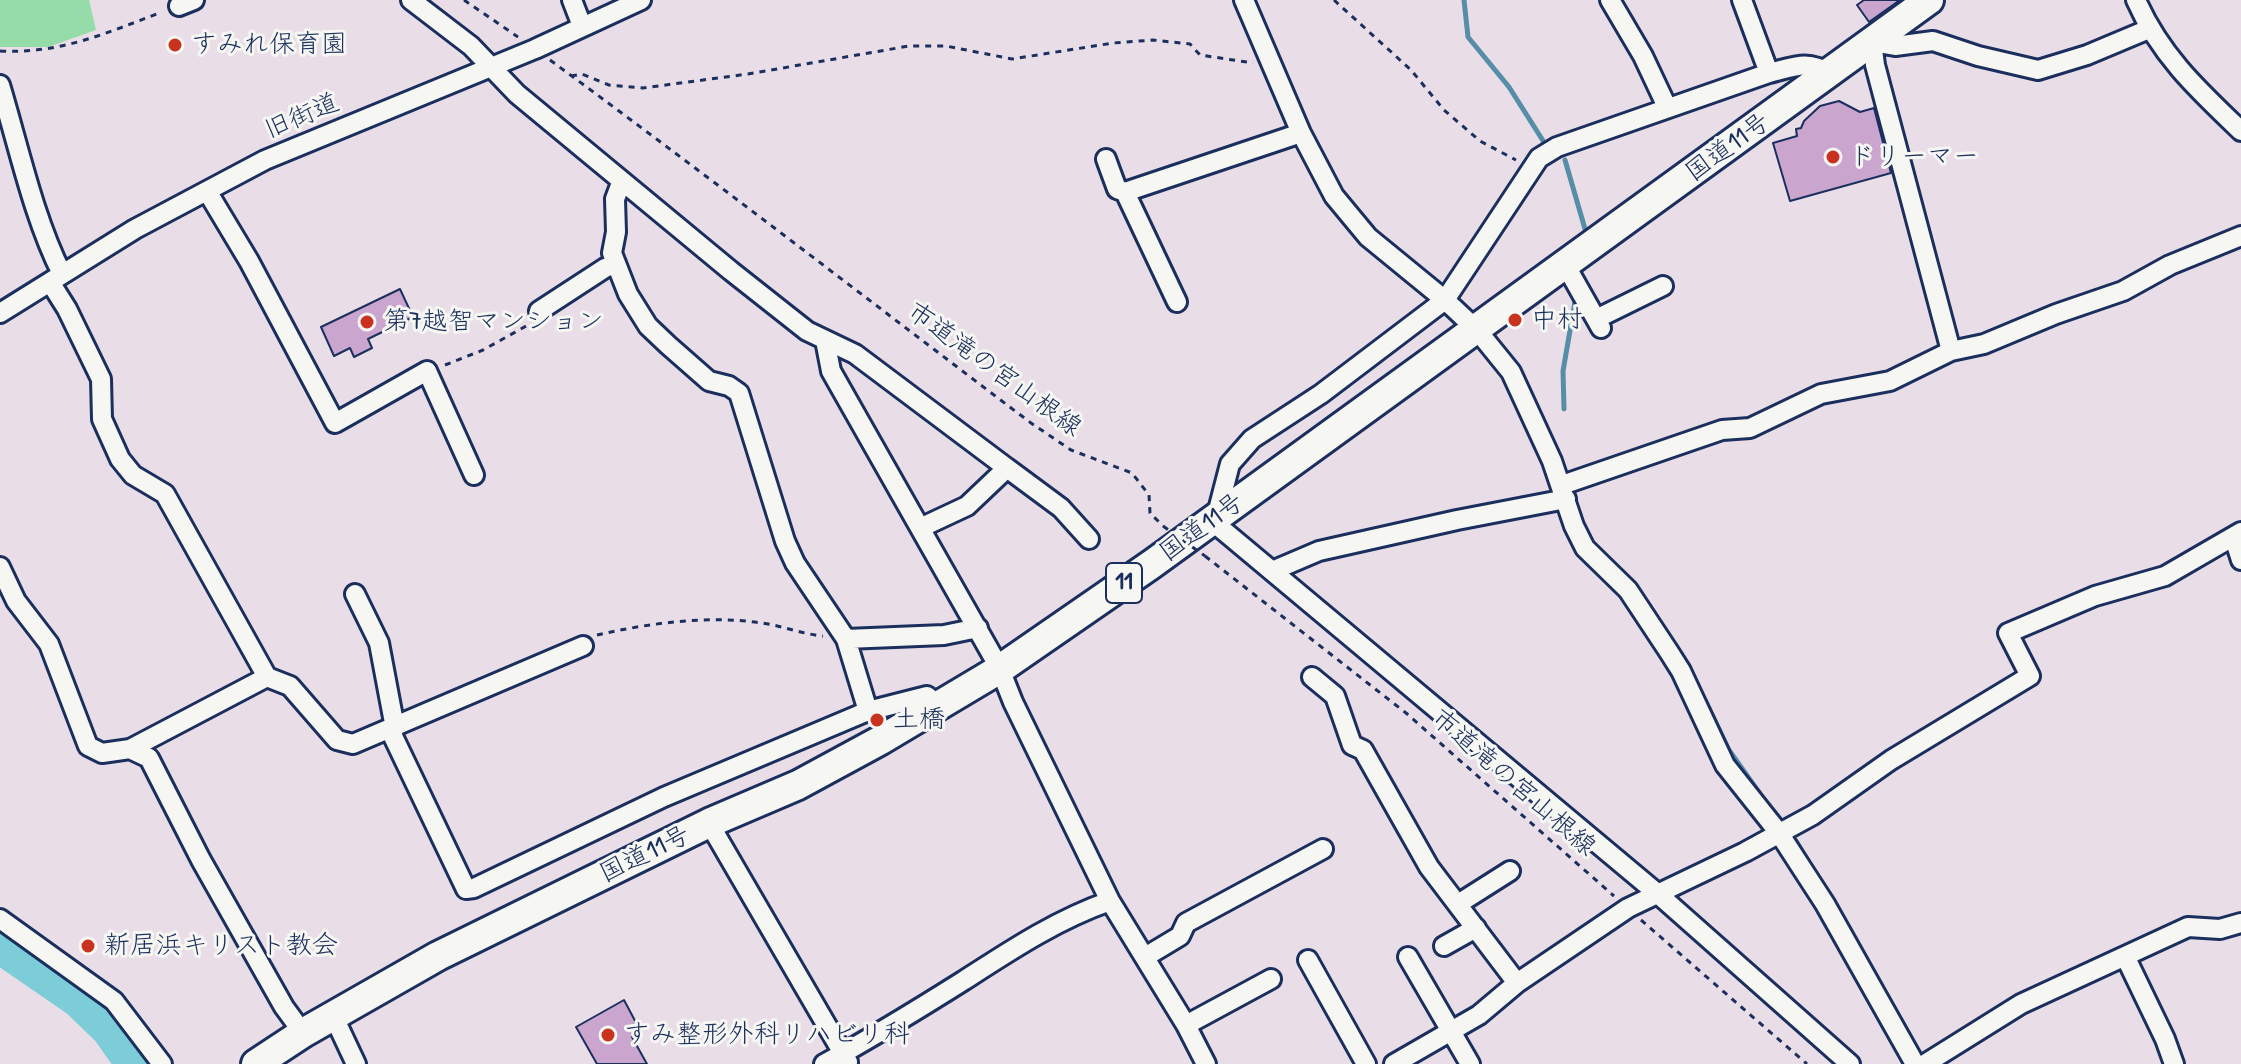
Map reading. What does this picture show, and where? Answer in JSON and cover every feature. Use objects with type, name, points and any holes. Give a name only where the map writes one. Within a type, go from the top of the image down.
[{"type":"highway","name":"国道11号","points":[[256,1064],[333,1015],[438,956],[709,823],[798,785],[1000,669],[1477,330],[1573,280],[1830,74],[1929,0]]},
{"type":"street","points":[[411,0],[471,46],[489,67],[621,183],[807,331],[855,354],[1061,508],[1089,539]]},
{"type":"street","points":[[572,0],[582,26]]},
{"type":"street","name":"旧街道","points":[[0,313],[135,229],[265,160],[535,49],[641,0]]},
{"type":"street","points":[[1244,0],[1301,133],[1334,196],[1368,237],[1477,330],[1511,372],[1585,548],[1628,590],[1681,671],[1725,765],[1779,833],[1825,904],[1915,1064]]},
{"type":"street","points":[[1610,0],[1643,56],[1667,107]]},
{"type":"street","points":[[1742,0],[1769,73]]},
{"type":"street","points":[[2136,0],[2149,29],[2186,78],[2241,131]]},
{"type":"street","points":[[1951,351],[1875,65],[1872,42],[1895,46],[1933,41],[1978,56],[2038,70],[2087,55],[2149,29]]},
{"type":"street","points":[[1830,74],[1817,65],[1769,73],[1557,147],[1539,158],[1445,300],[1321,394],[1252,439],[1230,464],[1214,519],[1658,894],[1850,1064]]},
{"type":"street","points":[[0,85],[56,278],[67,309],[101,379],[102,419],[120,459],[133,475],[165,494],[267,677],[290,686],[337,740],[353,744],[583,646]]},
{"type":"street","points":[[1106,159],[1117,189],[1125,192],[1301,133]]},
{"type":"street","points":[[621,183],[615,199],[616,232],[612,253],[628,294],[648,326],[709,381],[729,386],[739,393],[785,541],[795,563],[846,639],[868,711]]},
{"type":"street","points":[[207,191],[249,261],[335,423],[427,371],[474,475]]},
{"type":"street","points":[[1125,192],[1177,302]]},
{"type":"street","points":[[1272,571],[1319,551],[1564,492],[1722,430],[1750,428],[1821,394],[1890,381],[1951,351],[1984,344],[2123,291],[2170,265],[2241,236]]},
{"type":"street","points":[[539,311],[615,264]]},
{"type":"street","points":[[1573,280],[1598,324],[1663,286]]},
{"type":"street","points":[[825,340],[831,371],[978,628],[1110,901],[1186,1025],[1206,1064]]},
{"type":"street","points":[[920,528],[967,506],[1007,468]]},
{"type":"street","points":[[1394,1064],[1479,1015],[1517,983],[1628,908],[1813,815],[1891,760],[2030,676],[2008,633],[2095,596],[2165,576],[2237,535],[2241,560]]},
{"type":"street","points":[[0,567],[16,601],[49,644],[88,746],[102,753],[130,749],[267,677]]},
{"type":"street","points":[[355,594],[379,643],[392,729],[466,889],[547,855],[664,797],[868,711],[927,696],[938,705]]},
{"type":"street","points":[[846,639],[944,635],[978,628]]},
{"type":"street","points":[[1312,677],[1335,696],[1352,745],[1363,750],[1429,867],[1517,983]]},
{"type":"street","points":[[130,749],[149,758],[201,860],[284,1007],[303,1033]]},
{"type":"street","points":[[709,823],[846,1059]]},
{"type":"street","points":[[1145,957],[1180,936],[1186,923],[1323,849]]},
{"type":"street","points":[[1458,904],[1510,871]]},
{"type":"street","points":[[824,1064],[846,1059],[1042,930],[1110,901]]},
{"type":"street","points":[[0,919],[114,1001],[162,1064]]},
{"type":"street","points":[[1925,1064],[2021,1004],[2188,927],[2220,929],[2241,923]]},
{"type":"street","points":[[1444,946],[1476,928]]},
{"type":"street","points":[[2125,956],[2174,1064]]},
{"type":"street","points":[[1408,957],[1470,1064]]},
{"type":"street","points":[[1308,960],[1366,1064]]},
{"type":"street","points":[[1186,1025],[1271,979]]},
{"type":"street","points":[[333,1015],[356,1064]]},
{"type":"path","name":"市道滝の宮山根線","points":[[464,0],[678,152],[1031,423],[1071,450],[1132,473],[1149,495],[1150,513],[1163,526],[1406,713],[1807,1064]]},
{"type":"path","points":[[1334,0],[1411,70],[1444,110],[1480,141],[1532,169]]},
{"type":"path","points":[[0,51],[55,49],[186,3]]},
{"type":"path","points":[[571,76],[582,74],[609,85],[643,88],[748,74],[909,46],[946,46],[1012,59],[1153,40],[1190,44],[1200,55],[1247,63],[1269,62]]},
{"type":"path","points":[[427,371],[483,350],[537,320],[539,311]]},
{"type":"path","points":[[583,646],[579,639],[634,626],[694,621],[764,623],[811,635],[846,639]]},
{"type":"green space","points":[[0,0],[89,0],[96,30],[48,47],[0,47]]},
{"type":"building","points":[[1864,0],[1900,0],[1869,22],[1857,5]]},
{"type":"building","name":"ドリーマー","points":[[1839,101],[1860,112],[1874,108],[1891,173],[1790,201],[1773,143],[1797,136],[1796,129],[1801,128],[1820,106]]},
{"type":"building","name":"第7越智マンション","points":[[400,289],[413,317],[368,339],[372,348],[354,357],[350,348],[334,356],[321,327]]},
{"type":"building","name":"すみ整形外科リハビリ科","points":[[624,1000],[641,1032],[632,1037],[647,1064],[597,1064],[576,1027]]},
{"type":"waterway","points":[[1464,0],[1468,37],[1509,87],[1547,147]]},
{"type":"waterway","points":[[1565,160],[1585,229]]},
{"type":"waterway","points":[[1564,409],[1563,371],[1576,296]]},
{"type":"waterway","points":[[1705,700],[1729,750],[1770,808]]},
{"type":"waterway","points":[[1796,841],[1808,861]]},
{"type":"waterway","points":[[0,948],[77,1001],[108,1031],[131,1064]]},
{"type":"place","name":"すみれ保育園","points":[[175,45]]},
{"type":"place","name":"ドリーマー","points":[[1833,157]]},
{"type":"place","name":"中村","points":[[1515,320]]},
{"type":"place","name":"第7越智マンション","points":[[367,322]]},
{"type":"place","name":"土橋","points":[[877,720]]},
{"type":"place","name":"新居浜キリスト教会","points":[[88,946]]},
{"type":"place","name":"すみ整形外科リハビリ科","points":[[608,1035]]}]
